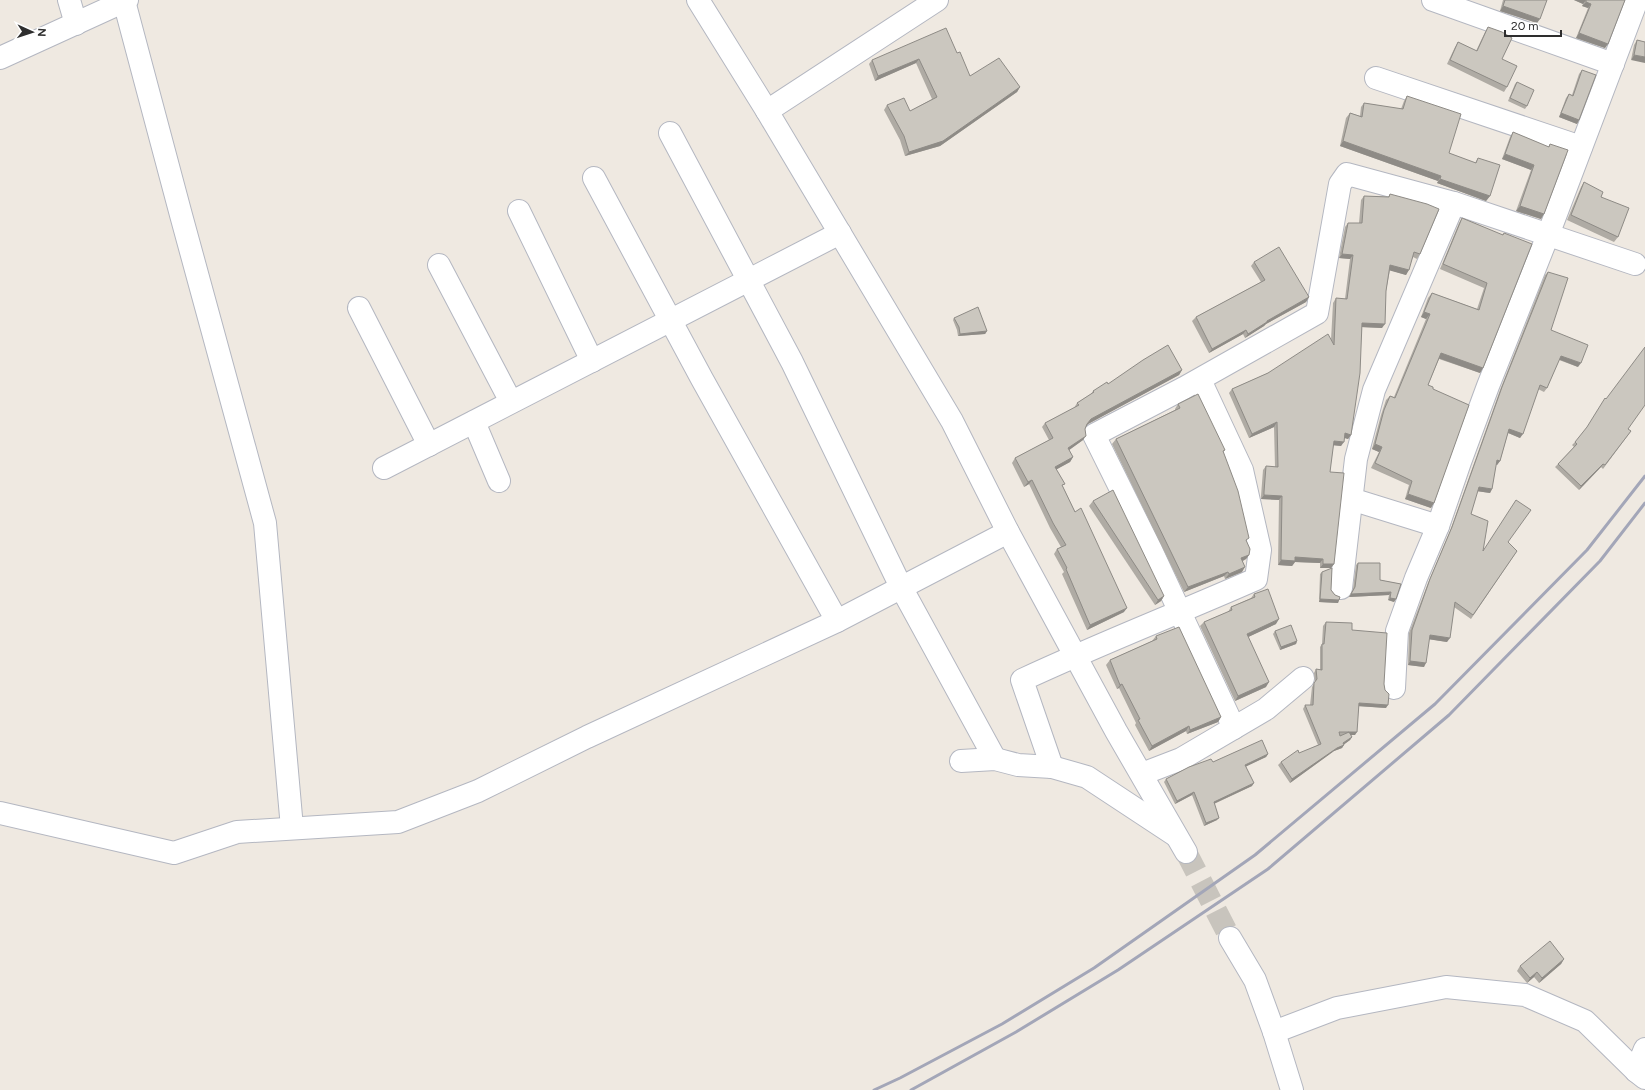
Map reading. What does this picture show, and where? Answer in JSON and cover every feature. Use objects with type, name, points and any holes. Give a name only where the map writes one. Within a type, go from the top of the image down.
[{"type":"street","points":[[69,0],[76,24]]},
{"type":"street","points":[[698,0],[767,111],[952,421],[1008,532],[1075,656],[1181,844],[1087,777],[1052,767],[1018,765],[995,759],[961,761]]},
{"type":"street","points":[[767,111],[937,0]]},
{"type":"street","points":[[1433,0],[1458,4],[1613,64]]},
{"type":"street","points":[[1394,688],[1397,631],[1416,578],[1438,526],[1488,386],[1548,235],[1637,0]]},
{"type":"street","points":[[0,58],[126,1],[265,523],[292,828]]},
{"type":"street","points":[[1376,78],[1581,148]]},
{"type":"street","points":[[670,133],[792,362],[901,587],[995,759]]},
{"type":"street","points":[[1234,728],[1151,550],[1094,436],[1200,380],[1317,313],[1340,184],[1347,174],[1454,203],[1635,264]]},
{"type":"street","points":[[594,178],[670,320],[837,621]]},
{"type":"street","points":[[1341,588],[1356,459],[1374,390],[1454,203]]},
{"type":"street","points":[[520,211],[592,361]]},
{"type":"street","points":[[384,468],[840,233]]},
{"type":"street","points":[[438,266],[511,402]]},
{"type":"street","points":[[359,308],[429,445]]},
{"type":"street","points":[[1052,767],[1022,680],[1075,656],[1181,613],[1256,579],[1260,550],[1242,470],[1200,380]]},
{"type":"street","points":[[474,422],[499,481]]},
{"type":"street","points":[[1351,499],[1438,526]]},
{"type":"street","points":[[0,813],[174,853],[237,832],[398,822],[478,791],[587,737],[837,621],[1008,532]]},
{"type":"street","points":[[1142,774],[1181,760],[1266,709],[1303,678]]},
{"type":"street","points":[[1230,938],[1255,980],[1274,1032],[1292,1090]]},
{"type":"street","points":[[1274,1032],[1337,1008],[1446,987],[1517,995],[1525,996],[1585,1021],[1640,1075]]},
{"type":"street","points":[[1640,1075],[1645,1049]]},
{"type":"building","points":[[1505,0],[1547,0],[1540,19],[1503,6]]},
{"type":"building","points":[[1586,0],[1625,0],[1608,44],[1579,33],[1591,4],[1586,2]]},
{"type":"building","points":[[1488,27],[1502,32],[1512,38],[1502,59],[1517,66],[1507,87],[1450,60],[1458,42],[1477,51]]},
{"type":"building","points":[[946,28],[957,53],[960,52],[970,76],[999,58],[1020,87],[943,141],[909,152],[904,136],[887,105],[904,98],[910,111],[937,97],[919,59],[878,76],[872,60]]},
{"type":"building","points":[[1637,40],[1645,42],[1645,57],[1634,55]]},
{"type":"building","points":[[1582,70],[1596,75],[1579,120],[1561,113],[1569,94],[1573,96]]},
{"type":"building","points":[[1517,82],[1534,90],[1527,106],[1510,98]]},
{"type":"building","points":[[1407,96],[1461,114],[1449,153],[1476,163],[1478,158],[1500,165],[1490,196],[1440,179],[1441,176],[1343,141],[1350,113],[1362,117],[1364,103],[1403,109]]},
{"type":"building","points":[[1513,132],[1549,147],[1550,144],[1568,150],[1544,214],[1520,206],[1534,165],[1505,154]]},
{"type":"building","points":[[1584,182],[1603,192],[1601,197],[1629,208],[1618,237],[1571,215]]},
{"type":"building","points":[[1390,194],[1427,204],[1439,209],[1420,254],[1414,252],[1409,270],[1390,265],[1386,291],[1385,324],[1362,323],[1360,373],[1351,435],[1345,433],[1344,442],[1334,441],[1330,472],[1344,473],[1334,564],[1323,564],[1323,559],[1295,557],[1295,561],[1281,560],[1282,496],[1264,495],[1266,466],[1278,467],[1277,422],[1252,434],[1232,389],[1268,373],[1328,334],[1334,345],[1336,298],[1347,299],[1353,255],[1342,254],[1348,223],[1362,223],[1364,196],[1389,197]]},
{"type":"building","points":[[1462,218],[1503,235],[1504,233],[1532,244],[1483,368],[1441,353],[1428,385],[1433,387],[1433,389],[1469,405],[1434,503],[1408,494],[1412,481],[1375,463],[1382,447],[1375,444],[1384,410],[1390,396],[1395,398],[1430,314],[1424,312],[1432,293],[1479,310],[1487,283],[1443,264]]},
{"type":"building","points":[[1279,247],[1309,297],[1267,321],[1248,334],[1246,330],[1212,349],[1196,317],[1265,280],[1254,262]]},
{"type":"building","points":[[1548,272],[1568,278],[1551,330],[1588,345],[1581,363],[1561,356],[1547,388],[1540,385],[1523,434],[1509,429],[1500,461],[1497,460],[1492,489],[1479,487],[1471,514],[1488,521],[1483,551],[1516,500],[1531,510],[1508,542],[1517,551],[1473,615],[1455,602],[1450,638],[1430,635],[1426,663],[1410,661],[1412,630],[1430,579],[1452,527],[1502,387]]},
{"type":"building","points":[[978,307],[987,331],[960,334],[959,327],[954,318]]},
{"type":"building","points":[[1168,345],[1182,370],[1091,419],[1085,429],[1086,436],[1068,448],[1073,457],[1055,467],[1065,484],[1062,485],[1075,512],[1081,508],[1127,608],[1090,625],[1066,569],[1067,568],[1057,549],[1066,545],[1053,523],[1032,480],[1028,482],[1015,458],[1053,438],[1045,423],[1079,405],[1077,403],[1094,392],[1093,391],[1107,382],[1108,384]]},
{"type":"building","points":[[1645,347],[1645,405],[1628,429],[1631,431],[1605,465],[1603,464],[1581,486],[1558,464],[1577,444],[1575,442],[1587,427],[1605,398],[1606,399]]},
{"type":"building","points":[[1198,394],[1225,450],[1223,451],[1238,491],[1249,538],[1246,540],[1250,549],[1249,555],[1241,558],[1245,567],[1229,574],[1228,572],[1188,587],[1116,439],[1180,408],[1178,404]]},
{"type":"building","points":[[1113,490],[1164,596],[1158,600],[1093,501]]},
{"type":"building","points":[[1358,563],[1380,563],[1380,580],[1401,584],[1396,599],[1390,598],[1391,592],[1351,594],[1355,587]]},
{"type":"building","points":[[1332,568],[1331,590],[1335,595],[1340,597],[1339,600],[1320,599],[1322,572]]},
{"type":"building","points":[[1268,589],[1279,619],[1247,634],[1269,682],[1238,696],[1204,622],[1232,610],[1231,607],[1255,597],[1254,594]]},
{"type":"building","points":[[1326,622],[1352,623],[1352,630],[1387,633],[1384,684],[1385,690],[1389,694],[1388,705],[1359,703],[1357,732],[1349,732],[1352,737],[1343,743],[1344,745],[1337,748],[1292,779],[1281,762],[1298,750],[1299,753],[1321,744],[1305,705],[1313,705],[1314,683],[1317,679],[1316,669],[1322,670],[1322,644],[1324,644]],"holes":[[[1339,732],[1349,732],[1340,736]]]},
{"type":"building","points":[[1291,625],[1297,641],[1281,647],[1275,631]]},
{"type":"building","points":[[1179,627],[1221,717],[1190,730],[1189,726],[1152,746],[1138,720],[1140,719],[1122,684],[1120,685],[1110,660],[1157,639],[1156,636]]},
{"type":"building","points":[[1262,740],[1268,754],[1245,765],[1254,783],[1214,802],[1219,818],[1206,823],[1194,792],[1177,801],[1166,779],[1189,767],[1211,759],[1213,762]]},
{"type":"building","points":[[1550,941],[1564,959],[1542,978],[1537,972],[1530,978],[1520,966]]},
{"type":"tunnel","points":[[1186,852],[1230,938]]},
{"type":"railway","points":[[874,1090],[900,1078],[1002,1024],[1094,968],[1255,855],[1435,704],[1587,550],[1645,476]]},
{"type":"railway","points":[[911,1090],[1016,1032],[1118,970],[1268,869],[1449,715],[1600,561],[1645,503]]}]
